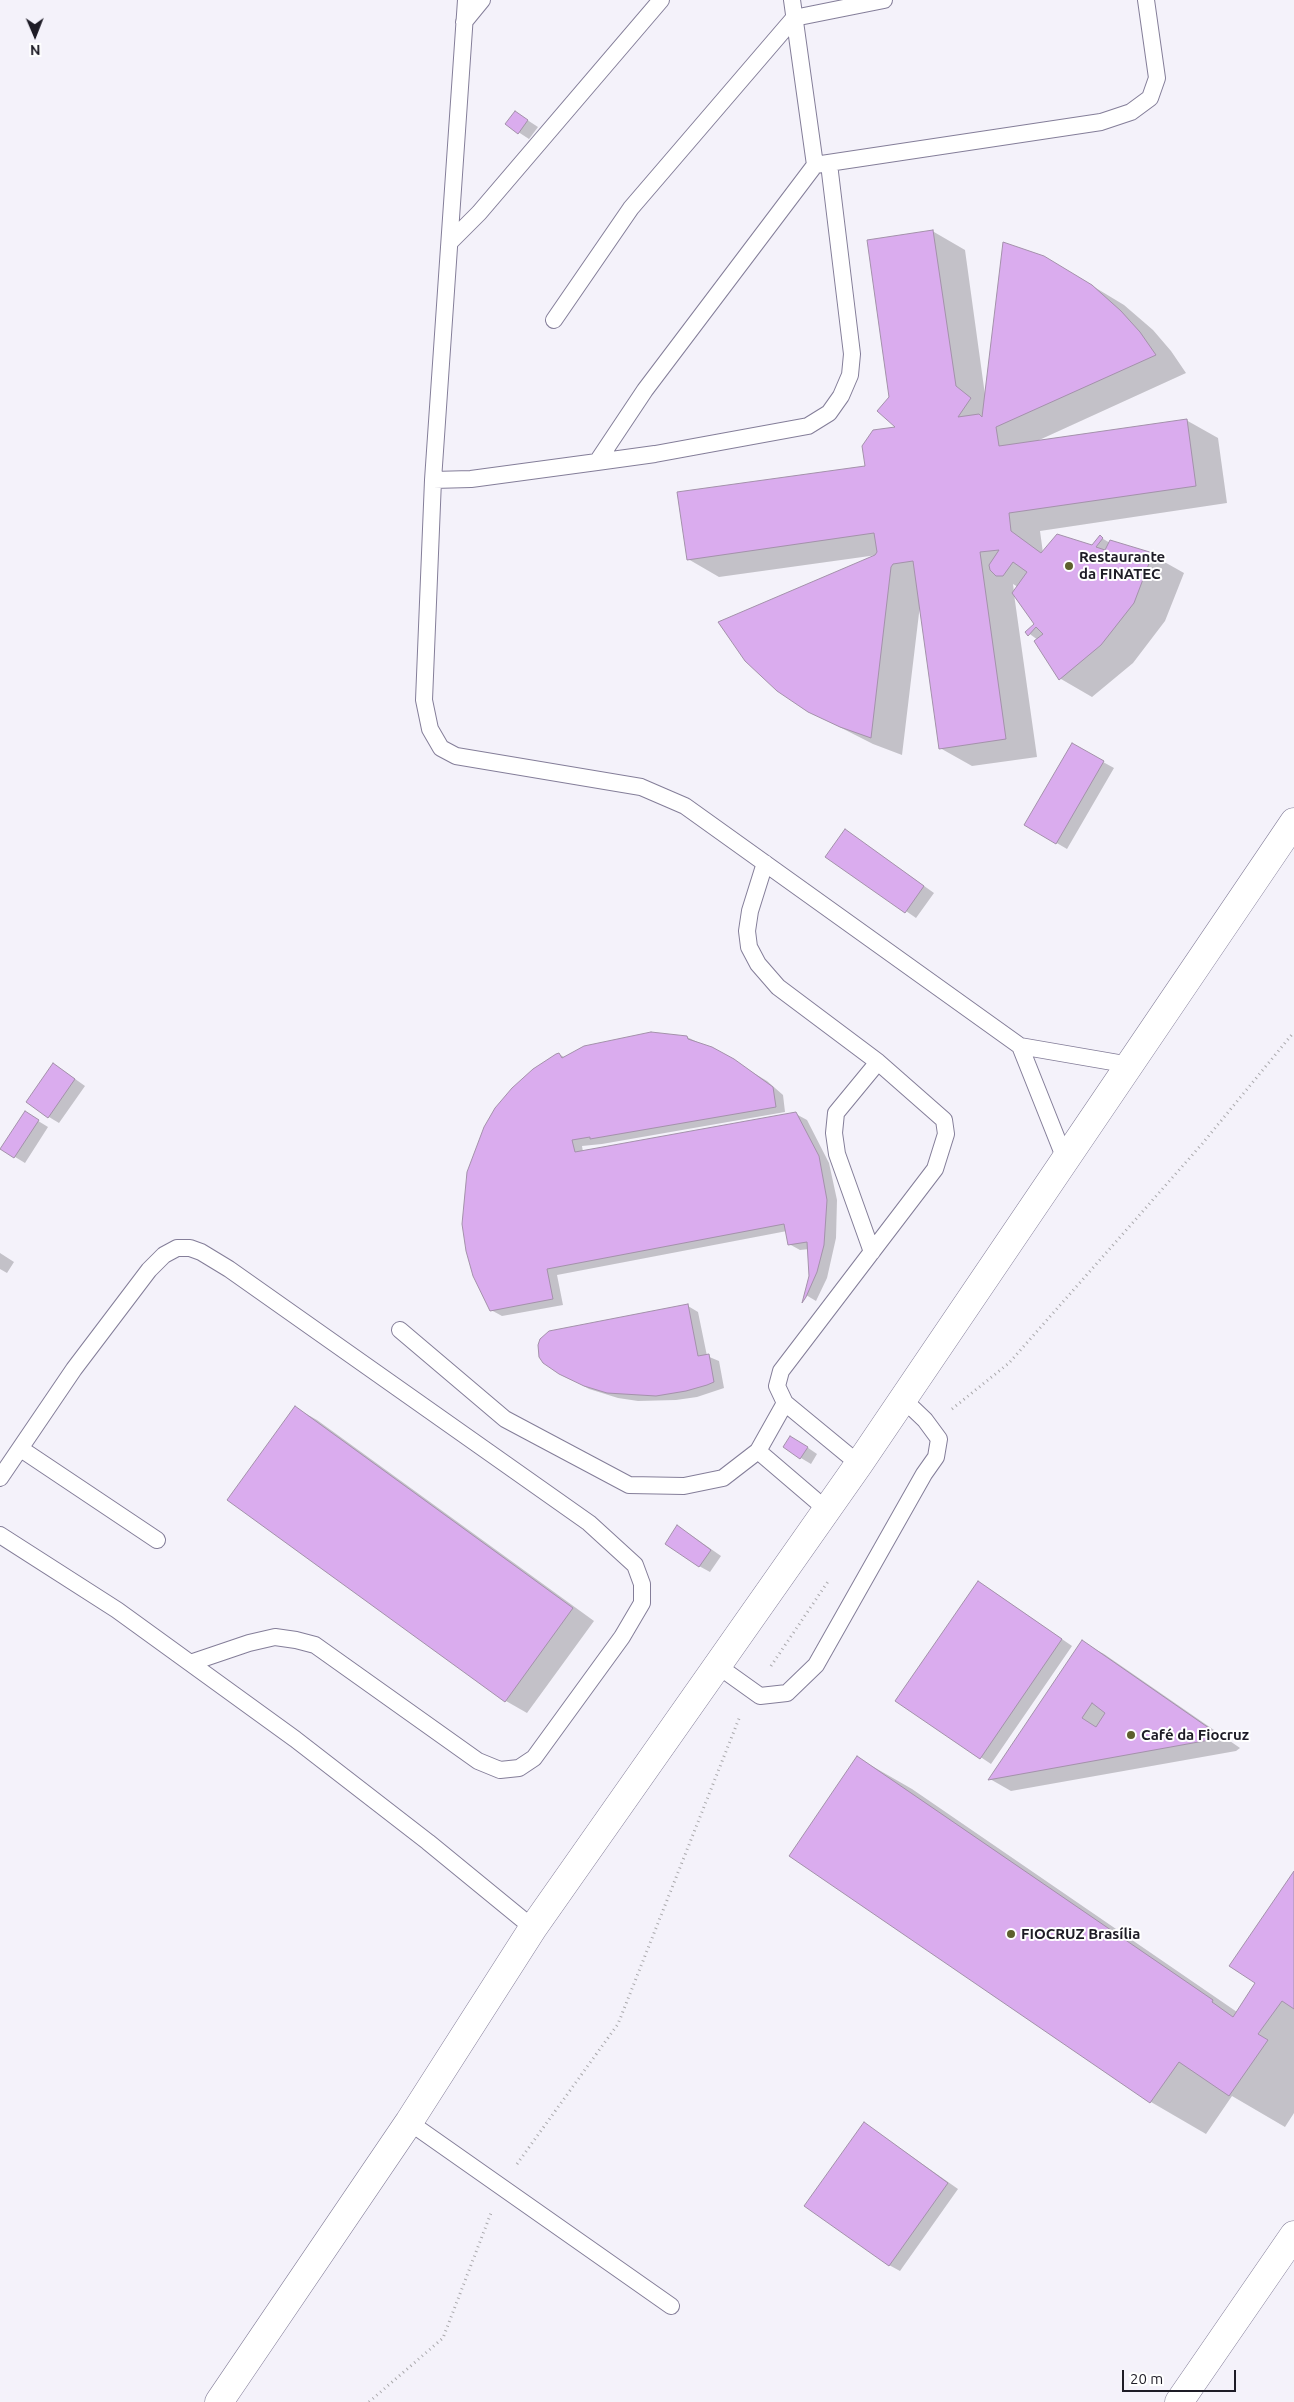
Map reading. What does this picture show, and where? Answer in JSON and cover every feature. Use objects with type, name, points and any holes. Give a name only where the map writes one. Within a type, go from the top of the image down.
[{"type":"street","points":[[219,2402],[409,2122],[533,1928],[859,1464],[1294,822]]},
{"type":"street","points":[[1179,2402],[1294,2235]]},
{"type":"lane","points":[[466,0],[432,480],[424,700],[430,729],[441,748],[456,756],[641,787],[685,806],[1020,1046],[1130,1065]]},
{"type":"lane","points":[[464,22],[482,0]]},
{"type":"lane","points":[[450,242],[479,213],[661,0]]},
{"type":"lane","points":[[432,480],[471,480],[655,454],[808,426],[829,413],[841,396],[850,375],[852,354],[822,164],[792,0]]},
{"type":"lane","points":[[554,320],[631,208],[794,18],[884,0]]},
{"type":"lane","points":[[597,462],[645,390],[822,164],[1101,122],[1131,112],[1150,98],[1157,78],[1146,0]]},
{"type":"lane","points":[[765,863],[750,911],[747,931],[749,947],[754,956],[778,987],[878,1062],[944,1120],[946,1134],[935,1169],[781,1371],[777,1386],[785,1403],[859,1464]]},
{"type":"lane","points":[[1020,1046],[1065,1159]]},
{"type":"lane","points":[[872,1252],[837,1154],[834,1133],[836,1114],[878,1062]]},
{"type":"lane","points":[[0,1478],[74,1369],[148,1270],[164,1255],[178,1248],[190,1248],[201,1252],[229,1269],[589,1523],[635,1565],[642,1584],[642,1602],[622,1637],[534,1758],[519,1768],[500,1770],[478,1761],[315,1646],[296,1640],[275,1637],[190,1664]]},
{"type":"lane","points":[[400,1330],[505,1419],[629,1485],[684,1486],[723,1478],[758,1451],[785,1403]]},
{"type":"lane","points":[[718,1666],[760,1696],[787,1694],[816,1665],[936,1457],[939,1439],[925,1420],[903,1399]]},
{"type":"lane","points":[[21,1449],[158,1540]]},
{"type":"lane","points":[[758,1451],[827,1510]]},
{"type":"lane","points":[[0,1536],[116,1610],[295,1739],[428,1842],[533,1928]]},
{"type":"lane","points":[[409,2122],[670,2306]]},
{"type":"shaded area","points":[[0,0],[1294,0],[1294,2402],[0,2402]]},
{"type":"building","points":[[515,111],[528,120],[518,134],[505,124]]},
{"type":"building","points":[[933,230],[956,386],[971,398],[958,417],[979,414],[982,417],[1003,242],[1044,256],[1092,285],[1121,311],[1140,332],[1156,355],[996,427],[999,446],[1187,419],[1196,486],[1009,513],[1011,531],[1041,553],[1057,534],[1092,545],[1100,535],[1103,538],[1096,547],[1105,550],[1110,540],[1153,553],[1134,603],[1101,645],[1059,680],[1034,641],[1043,634],[1036,627],[1028,636],[1025,632],[1034,624],[1012,593],[1027,572],[1013,562],[1003,576],[996,576],[990,570],[989,565],[999,550],[980,552],[1006,739],[939,749],[913,561],[893,564],[891,567],[871,738],[840,727],[808,712],[777,691],[745,661],[718,622],[875,555],[877,552],[874,533],[687,560],[677,492],[865,466],[862,446],[873,430],[895,427],[877,411],[889,397],[867,240]]},
{"type":"building","points":[[1072,743],[1104,761],[1056,844],[1024,825]]},
{"type":"building","points":[[845,829],[924,886],[905,913],[825,857]]},
{"type":"building","points":[[651,1032],[687,1036],[688,1039],[712,1047],[734,1059],[773,1087],[776,1107],[590,1139],[590,1137],[572,1140],[575,1152],[796,1112],[819,1156],[827,1200],[824,1245],[817,1272],[806,1297],[802,1303],[809,1276],[807,1242],[788,1245],[784,1224],[547,1269],[553,1299],[490,1311],[473,1276],[466,1251],[462,1224],[467,1172],[484,1127],[495,1108],[512,1088],[533,1069],[556,1054],[559,1053],[562,1058],[584,1046]]},
{"type":"building","points":[[53,1063],[75,1079],[48,1118],[26,1102]]},
{"type":"building","points":[[25,1111],[39,1120],[14,1158],[0,1149]]},
{"type":"building","points":[[688,1304],[698,1356],[709,1354],[714,1382],[707,1385],[656,1396],[607,1393],[584,1386],[559,1374],[543,1363],[539,1357],[538,1345],[540,1339],[549,1331]]},
{"type":"building","points":[[295,1406],[573,1608],[505,1702],[227,1500]]},
{"type":"building","points":[[790,1436],[808,1447],[800,1459],[783,1447]]},
{"type":"building","points":[[677,1525],[711,1550],[699,1567],[665,1544]]},
{"type":"building","points":[[978,1581],[1062,1639],[980,1759],[895,1701]]},
{"type":"building","points":[[1082,1640],[1219,1735],[1215,1739],[988,1780]],"holes":[[[1092,1703],[1105,1713],[1096,1727],[1082,1718]]]},
{"type":"building","name":"FIOCRUZ Brasília","points":[[857,1756],[1213,2000],[1212,2002],[1233,2017],[1255,1983],[1229,1966],[1294,1871],[1294,2009],[1282,2001],[1258,2034],[1268,2040],[1229,2096],[1179,2062],[1150,2103],[789,1856]]},
{"type":"building","points":[[864,2122],[948,2183],[889,2266],[804,2206]]},
{"type":"place","name":"Restaurante da FINATEC","points":[[1069,566]]},
{"type":"place","name":"Café da Fiocruz","points":[[1131,1735]]},
{"type":"place","name":"FIOCRUZ Brasília","points":[[1011,1934]]}]
